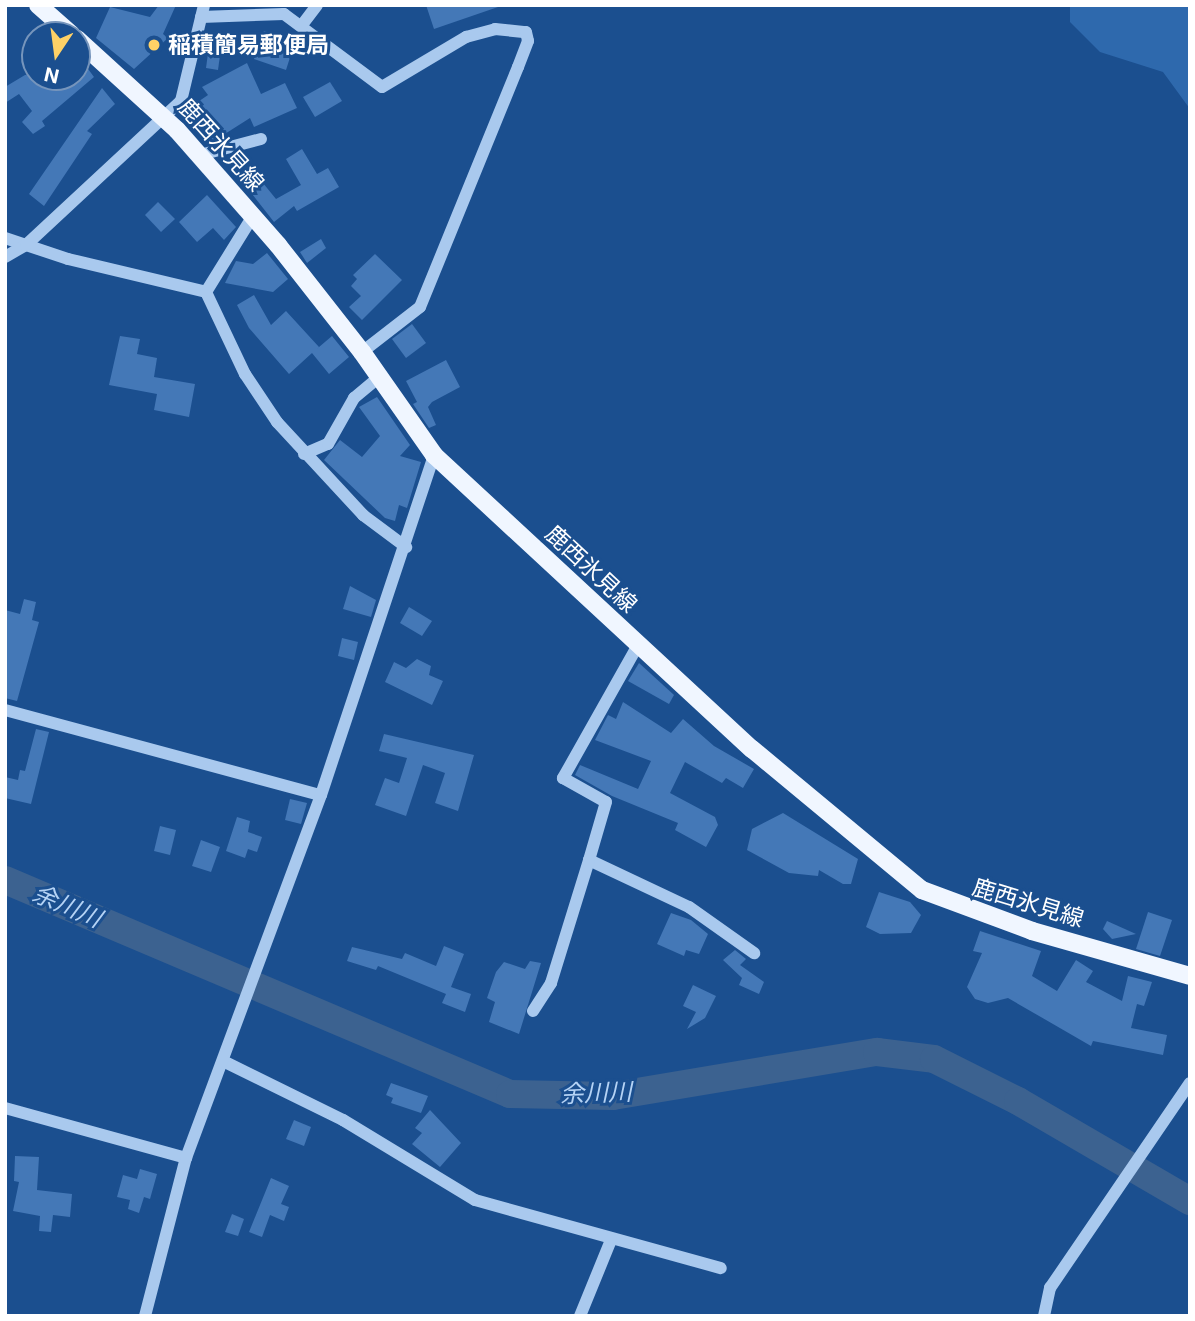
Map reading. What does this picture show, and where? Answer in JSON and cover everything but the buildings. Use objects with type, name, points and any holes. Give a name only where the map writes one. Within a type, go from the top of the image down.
[{"type":"main road","points":[[38,5],[56,21]]},
{"type":"main road","name":"鹿西氷見線","points":[[91,52],[163,117],[253,216],[362,352],[434,455],[752,749],[922,890],[1032,931],[1190,976]]},
{"type":"street","points":[[302,25],[317,5]]},
{"type":"street","points":[[5,257],[26,245],[181,101],[203,11],[284,14],[382,87],[466,37],[516,28],[526,32],[528,41],[420,307],[362,352]]},
{"type":"street","points":[[200,155],[261,139]]},
{"type":"street","points":[[205,292],[253,216]]},
{"type":"street","points":[[5,238],[205,292],[246,374],[276,422],[363,515],[406,547]]},
{"type":"street","points":[[304,454],[328,444],[354,398],[379,377]]},
{"type":"street","points":[[145,1316],[186,1158],[243,1015],[321,796],[406,547],[434,455]]},
{"type":"street","points":[[533,1012],[551,984],[606,803],[563,778],[638,645]]},
{"type":"street","points":[[5,710],[321,796]]},
{"type":"street","points":[[589,860],[689,906],[754,953]]},
{"type":"street","points":[[223,1060],[344,1120],[475,1200],[611,1240],[721,1268]]},
{"type":"street","points":[[1044,1316],[1050,1288],[1119,1191],[1190,1083]]},
{"type":"street","points":[[5,1108],[186,1158]]},
{"type":"street","points":[[580,1316],[611,1240]]},
{"type":"shaded area","points":[[1070,5],[1190,5],[1190,109],[1163,72],[1100,52],[1070,22]]},
{"type":"waterway","name":"余川川","points":[[5,880],[510,1094],[613,1096],[877,1052],[934,1059],[1018,1101],[1190,1201]]},
{"type":"place","name":"稲積簡易郵便局","points":[[154,45]]}]
